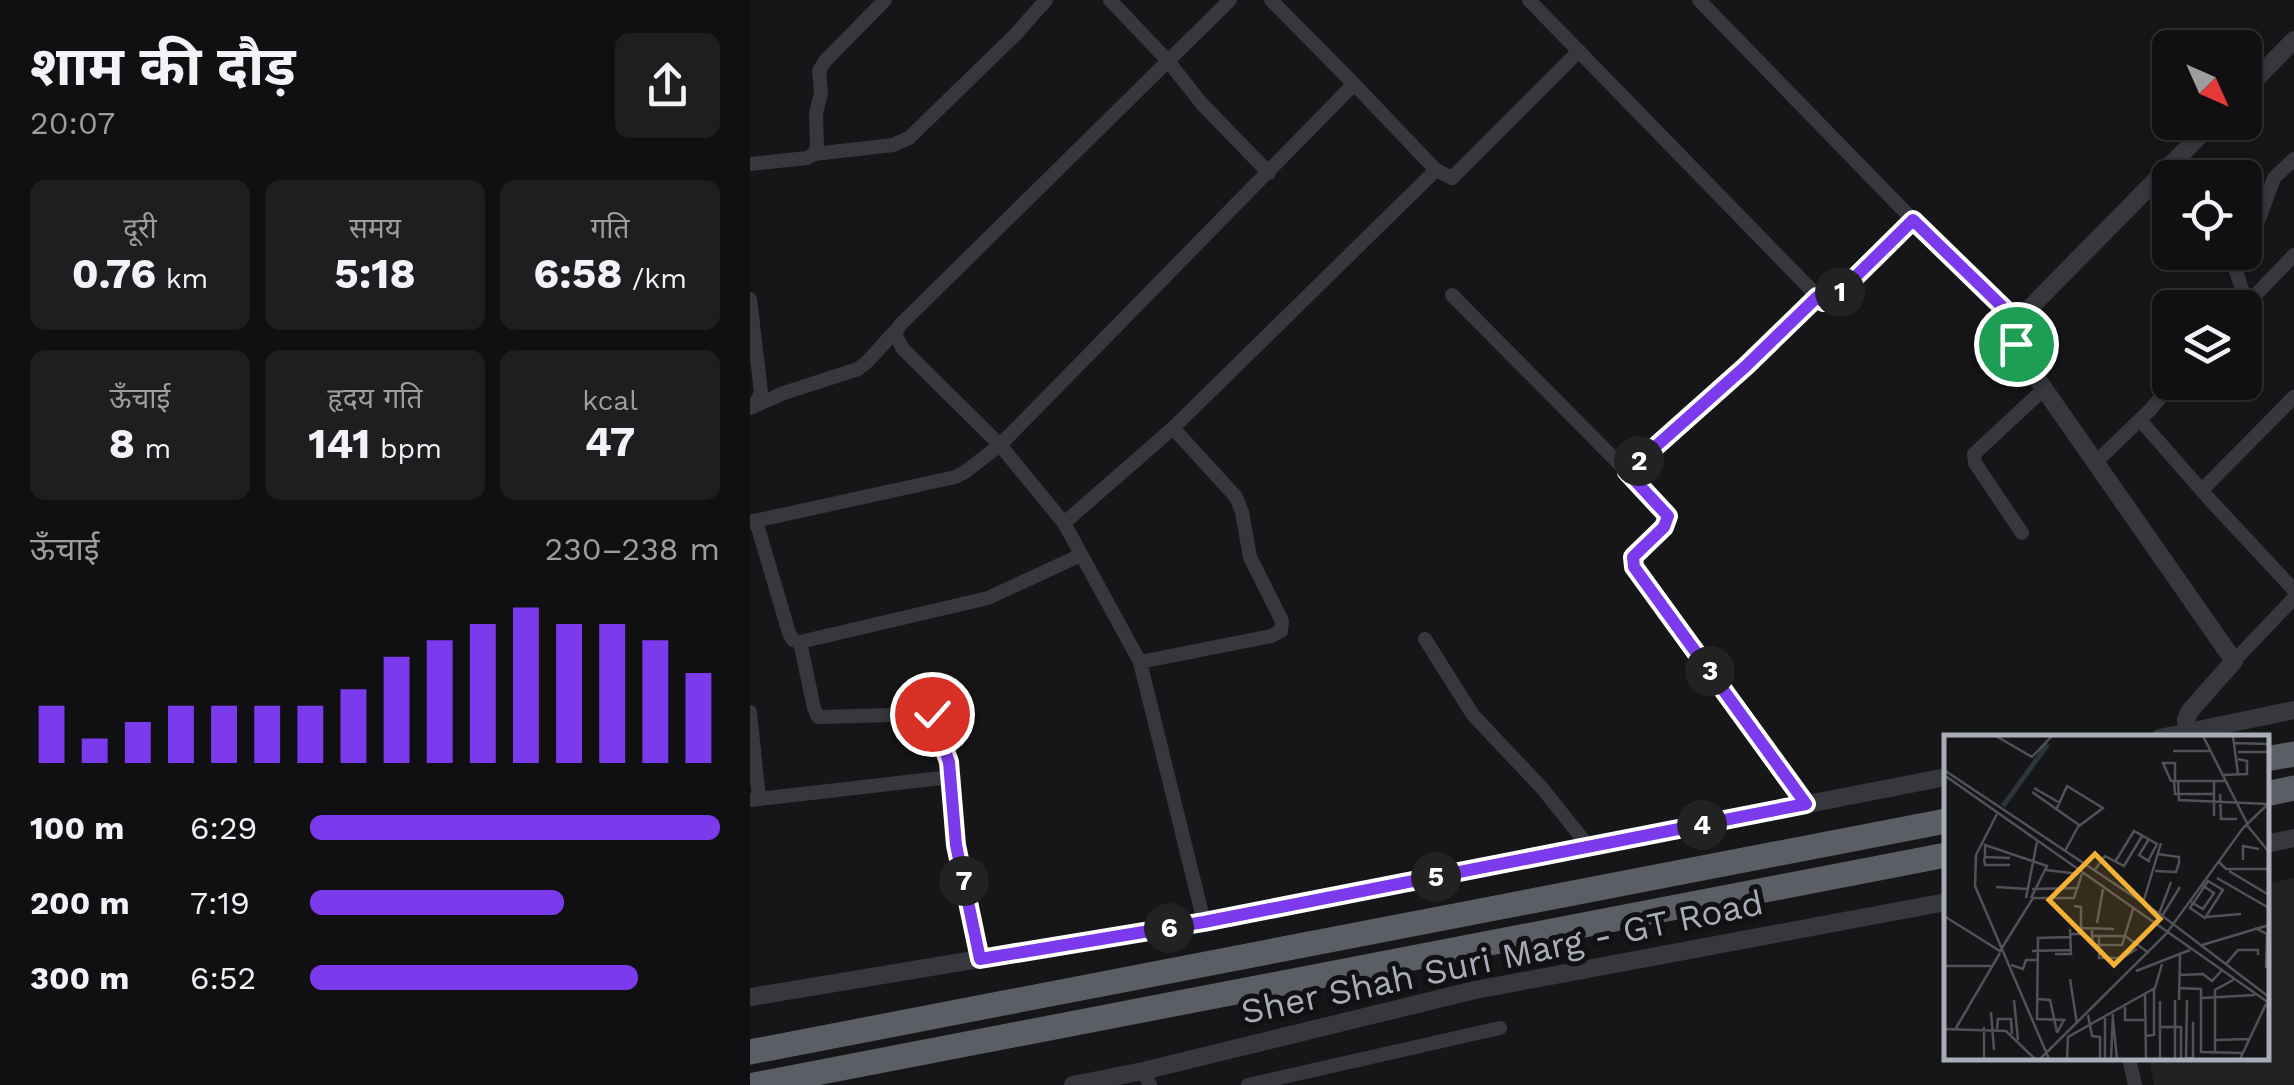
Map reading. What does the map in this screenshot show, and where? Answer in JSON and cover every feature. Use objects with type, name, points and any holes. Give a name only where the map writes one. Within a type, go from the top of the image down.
[{"type":"highway","points":[[2269,758],[2294,754]]},
{"type":"highway","points":[[2269,793],[2294,788]]},
{"type":"highway","name":"Sher Shah Suri Marg - GT Road","points":[[750,1052],[1944,821]]},
{"type":"highway","name":"Sher Shah Suri Marg - GT Road","points":[[754,1085],[1944,855]]},
{"type":"street","points":[[814,154],[818,143],[820,66],[869,6],[886,0]]},
{"type":"street","points":[[750,164],[892,145],[909,138],[1046,0]]},
{"type":"street","points":[[1110,0],[1268,173]]},
{"type":"street","points":[[750,408],[858,370],[1230,0]]},
{"type":"street","points":[[1271,0],[1448,178],[1454,177],[1579,50]]},
{"type":"street","points":[[1529,0],[1824,302],[1832,300],[1913,220]]},
{"type":"street","points":[[1699,0],[2017,321]]},
{"type":"street","points":[[2262,73],[2294,40]]},
{"type":"street","points":[[1081,555],[988,598],[800,642],[788,632],[753,521],[965,472],[1000,445],[1354,84]]},
{"type":"street","points":[[2194,140],[2017,321],[2015,334],[2018,349],[2044,389],[2234,661]]},
{"type":"street","points":[[2262,211],[2274,178],[2294,159]]},
{"type":"street","points":[[1064,523],[1173,428],[1436,170]]},
{"type":"street","points":[[2260,290],[2294,255]]},
{"type":"street","points":[[1452,295],[1668,516],[1664,527],[1633,557],[1634,567],[1806,804]]},
{"type":"street","points":[[1627,472],[1817,297]]},
{"type":"street","points":[[750,299],[760,392],[750,408]]},
{"type":"street","points":[[896,330],[895,337],[903,349],[1000,445],[1064,523],[1140,662],[1204,922]]},
{"type":"street","points":[[2022,532],[1976,463],[1974,454],[2044,389]]},
{"type":"street","points":[[2202,490],[2294,397]]},
{"type":"street","points":[[2096,462],[2158,400]]},
{"type":"street","points":[[2140,420],[2294,590]]},
{"type":"street","points":[[1140,662],[1271,636],[1283,628],[1250,557],[1236,498],[1173,428]]},
{"type":"street","points":[[2188,732],[2189,712],[2294,598]]},
{"type":"street","points":[[1425,639],[1473,716],[1542,788],[1589,847]]},
{"type":"street","points":[[800,642],[818,717],[932,714],[947,754],[956,845],[980,959]]},
{"type":"street","points":[[2174,735],[2294,710]]},
{"type":"street","points":[[750,712],[754,799],[950,778]]},
{"type":"street","points":[[750,997],[1204,922],[1944,778]]},
{"type":"street","points":[[2269,843],[2294,838]]},
{"type":"street","name":"Sher Shah Suri Marg - GT Road","points":[[1073,1085],[1146,1078],[1476,990],[1944,902]]},
{"type":"street","points":[[1248,1085],[1500,1028]]},
{"type":"street","points":[[2129,1060],[2134,1085]]},
{"type":"shaded area","points":[[2294,878],[2294,1085],[2154,1085],[2149,1060],[2269,1060],[2269,884]]},
{"type":"route","points":[[932,714],[949,762],[956,845],[980,959],[1204,922],[1806,804],[1634,567],[1633,557],[1669,519],[1666,511],[1627,472],[1817,297],[1824,302],[1832,300],[1913,220],[2017,321],[2016,344]]}]
